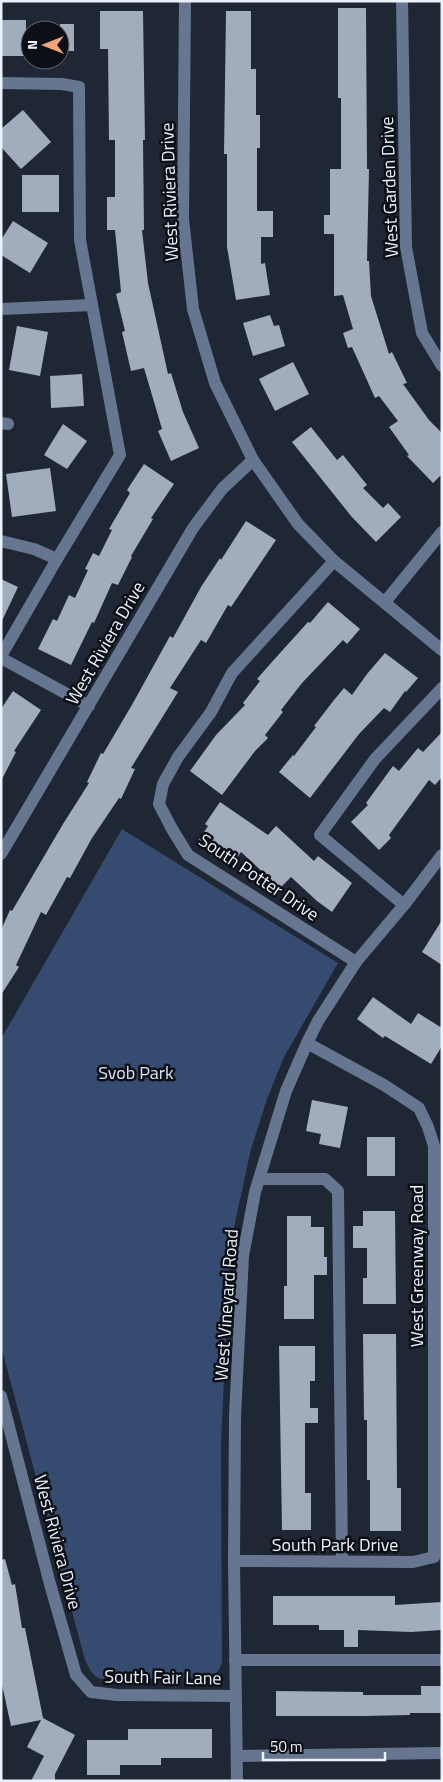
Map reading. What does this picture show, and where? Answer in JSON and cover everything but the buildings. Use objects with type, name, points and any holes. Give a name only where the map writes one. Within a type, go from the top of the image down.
[{"type":"street","name":"West Riviera Drive","points":[[185,1],[184,219],[193,309],[215,383],[253,460],[298,524],[334,561],[442,650]]},
{"type":"street","name":"West Garden Drive","points":[[402,1],[406,247],[422,333],[442,366]]},
{"type":"street","points":[[1,83],[62,84],[78,87],[80,240],[120,455],[1,657],[89,706]]},
{"type":"street","points":[[1,309],[92,305]]},
{"type":"street","name":"West Riviera Drive","points":[[1,854],[193,528],[222,489],[253,460]]},
{"type":"street","points":[[385,602],[442,532]]},
{"type":"street","points":[[1,541],[34,549],[57,559]]},
{"type":"street","name":"South Potter Drive","points":[[334,561],[232,672],[211,712],[178,757],[163,784],[159,804],[188,854],[356,962]]},
{"type":"street","points":[[404,905],[320,835],[375,758],[442,688]]},
{"type":"street","name":"West Vineyard Road","points":[[237,1781],[234,1561],[235,1416],[243,1256],[258,1179],[286,1091],[318,1021],[356,962],[404,905],[442,855]]},
{"type":"street","name":"West Greenway Road","points":[[307,1043],[384,1085],[419,1108],[434,1146],[434,1557]]},
{"type":"street","points":[[258,1179],[325,1179],[338,1191],[342,1560]]},
{"type":"street","name":"West Riviera Drive","points":[[1,1396],[76,1675],[91,1692]]},
{"type":"street","name":"South Park Drive","points":[[234,1561],[342,1560],[412,1562],[434,1557]]},
{"type":"street","points":[[235,1660],[442,1660]]},
{"type":"street","name":"South Fair Lane","points":[[91,1692],[117,1695],[235,1696]]},
{"type":"street","points":[[237,1756],[442,1753]]},
{"type":"green space","name":"Svob Park","points":[[122,829],[338,963],[284,1057],[267,1099],[251,1149],[233,1232],[229,1267],[221,1445],[222,1663],[216,1673],[206,1678],[101,1679],[95,1676],[89,1669],[1,1346],[1,1039]]}]
